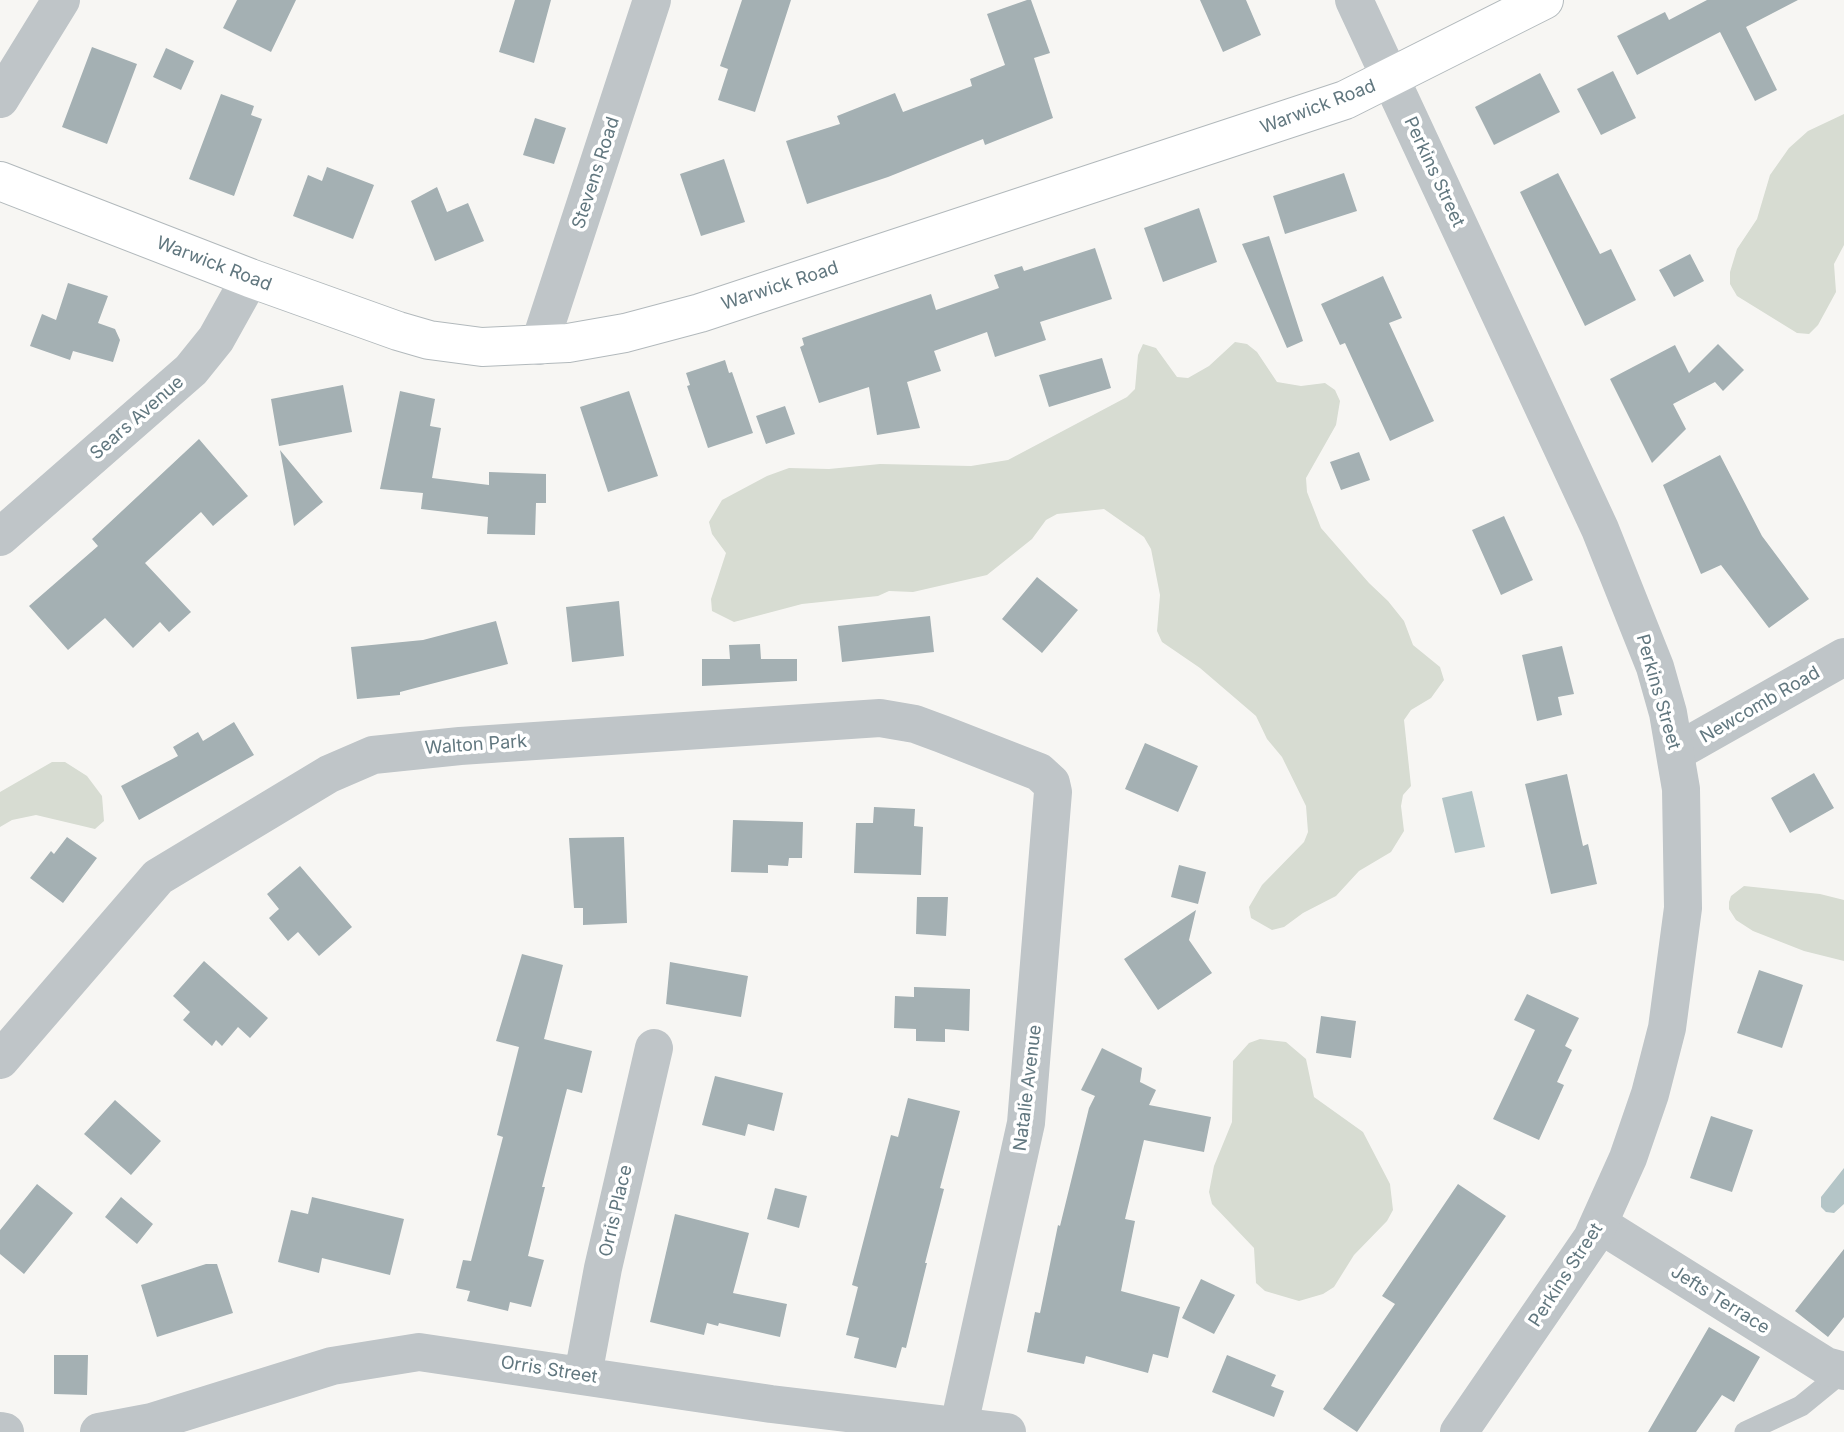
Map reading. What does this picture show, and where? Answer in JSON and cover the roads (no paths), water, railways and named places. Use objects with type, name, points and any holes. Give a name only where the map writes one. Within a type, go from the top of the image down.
[{"type":"main road","name":"Warwick Road","points":[[0,181],[359,319],[429,340],[482,346],[539,346],[625,333],[700,313],[1112,175],[1242,136],[1345,100],[1544,0]]},
{"type":"street","points":[[0,99],[61,0]]},
{"type":"street","name":"Stevens Road","points":[[539,346],[652,0]]},
{"type":"street","name":"Perkins Street","points":[[1353,0],[1600,529],[1655,667],[1676,752],[1683,828],[1683,908],[1669,1016],[1650,1094],[1628,1158],[1599,1224],[1569,1274],[1460,1432]]},
{"type":"street","name":"Sears Avenue","points":[[0,537],[191,370],[216,339],[250,278]]},
{"type":"street","name":"Newcomb Road","points":[[1676,752],[1844,657]]},
{"type":"street","name":"Walton Park","points":[[0,1060],[158,877],[317,781],[373,755],[460,746],[880,718],[915,724],[1039,772],[1053,787]]},
{"type":"street","name":"Natalie Avenue","points":[[959,1425],[1026,1123],[1043,948],[1053,787]]},
{"type":"street","name":"Orris Place","points":[[583,1375],[603,1268],[654,1048]]},
{"type":"street","name":"Jefts Terrace","points":[[1599,1224],[1826,1366],[1844,1371]]},
{"type":"street","name":"Orris Street","points":[[99,1432],[152,1422],[332,1366],[396,1353],[458,1356],[771,1404],[1007,1432]]},
{"type":"lane","points":[[1745,1432],[1801,1406],[1844,1371]]}]
